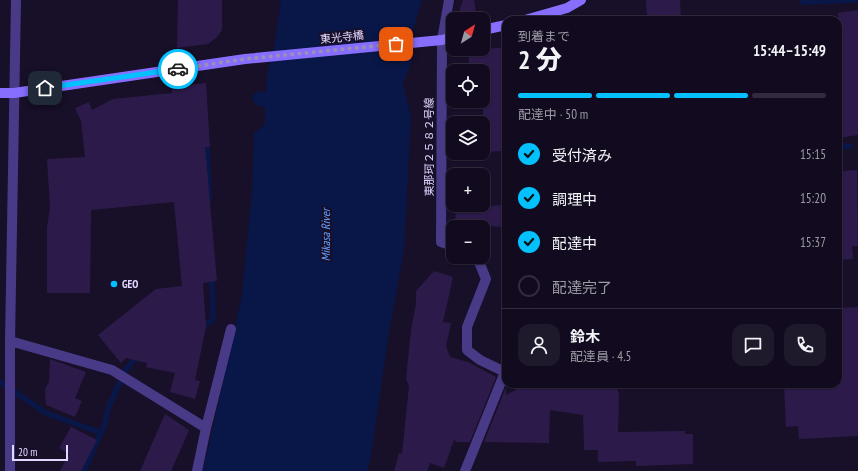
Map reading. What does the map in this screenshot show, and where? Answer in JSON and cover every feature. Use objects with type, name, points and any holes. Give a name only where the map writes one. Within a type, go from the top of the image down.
[{"type":"main road","points":[[539,16],[567,8],[581,0]]},
{"type":"main road","points":[[490,28],[502,26]]},
{"type":"main road","name":"東光寺橋","points":[[0,93],[14,93],[245,59],[446,39]]},
{"type":"street","points":[[10,471],[10,341],[16,0]]},
{"type":"street","points":[[442,40],[449,0]]},
{"type":"street","name":"東那珂２５８２号線","points":[[442,40],[441,242],[446,244]]},
{"type":"street","points":[[480,264],[486,279],[466,327],[466,350],[480,360],[502,371]]},
{"type":"street","points":[[196,471],[231,328]]},
{"type":"street","points":[[10,341],[112,370],[206,428]]},
{"type":"street","points":[[465,471],[502,379]]},
{"type":"water","name":"Mikasa River","points":[[281,0],[422,0],[414,27],[412,61],[403,83],[411,117],[404,251],[390,326],[371,456],[367,471],[202,471],[242,295],[252,191],[254,133],[265,124],[265,107],[255,105],[255,102],[252,102],[253,94],[256,94],[257,91],[266,92],[267,73],[275,43]]},
{"type":"building","points":[[178,0],[222,0],[222,30],[217,37],[208,44],[177,48]]},
{"type":"building","points":[[463,0],[474,0],[476,12],[459,12]]},
{"type":"building","points":[[646,0],[680,0],[681,16],[647,16]]},
{"type":"building","points":[[858,10],[858,135],[842,137],[842,16],[838,16],[838,13]]},
{"type":"building","points":[[502,47],[502,151],[490,152],[490,116],[483,116],[483,108],[490,108],[490,64],[469,64],[468,56],[490,56],[490,49]]},
{"type":"building","points":[[206,83],[210,147],[205,147],[217,281],[203,283],[206,327],[195,380],[200,381],[195,399],[170,392],[175,373],[146,367],[147,363],[126,358],[121,363],[98,335],[156,289],[182,286],[174,202],[91,210],[90,293],[47,293],[47,227],[50,208],[47,159],[85,157],[81,121],[75,108],[89,102],[92,110],[113,99],[172,93],[172,87]]},
{"type":"building","points":[[857,170],[858,246],[852,246],[853,259],[842,260],[842,180],[843,171]]},
{"type":"building","points":[[502,205],[502,227],[490,226],[490,220],[455,220],[456,212],[490,212],[490,206]]},
{"type":"building","points":[[434,271],[453,277],[443,322],[451,323],[446,346],[450,357],[468,362],[496,377],[470,442],[457,442],[454,440],[444,468],[430,463],[427,471],[394,471],[399,453],[402,454],[409,386],[406,379],[411,330],[416,304],[416,291]]},
{"type":"building","points":[[858,307],[858,436],[799,439],[798,426],[786,427],[784,388],[842,388],[842,308]]},
{"type":"building","points":[[50,359],[86,372],[75,398],[82,401],[75,417],[46,405],[45,389],[49,382]]},
{"type":"building","points":[[506,388],[506,395],[519,388],[617,388],[619,395],[618,432],[685,431],[685,434],[693,434],[693,464],[636,466],[636,461],[598,462],[598,450],[584,450],[583,415],[550,410],[549,443],[484,442]]},
{"type":"building","points":[[165,414],[189,430],[184,442],[171,471],[140,471]]},
{"type":"building","points":[[71,427],[97,440],[81,471],[60,471],[69,454],[59,448]]},
{"type":"waterway","points":[[802,0],[802,2],[858,0]]},
{"type":"waterway","points":[[207,141],[209,200]]},
{"type":"waterway","points":[[842,147],[850,146]]},
{"type":"waterway","points":[[200,325],[207,324],[213,319],[212,275]]},
{"type":"waterway","points":[[84,471],[104,426],[109,406],[125,371],[139,354]]},
{"type":"waterway","points":[[0,382],[46,413],[101,433]]},
{"type":"way so far","points":[[178,69],[245,59],[396,44]]},
{"type":"place","name":"GEO","points":[[114,284]]},
{"type":"route","points":[[45,88],[178,69]]}]
